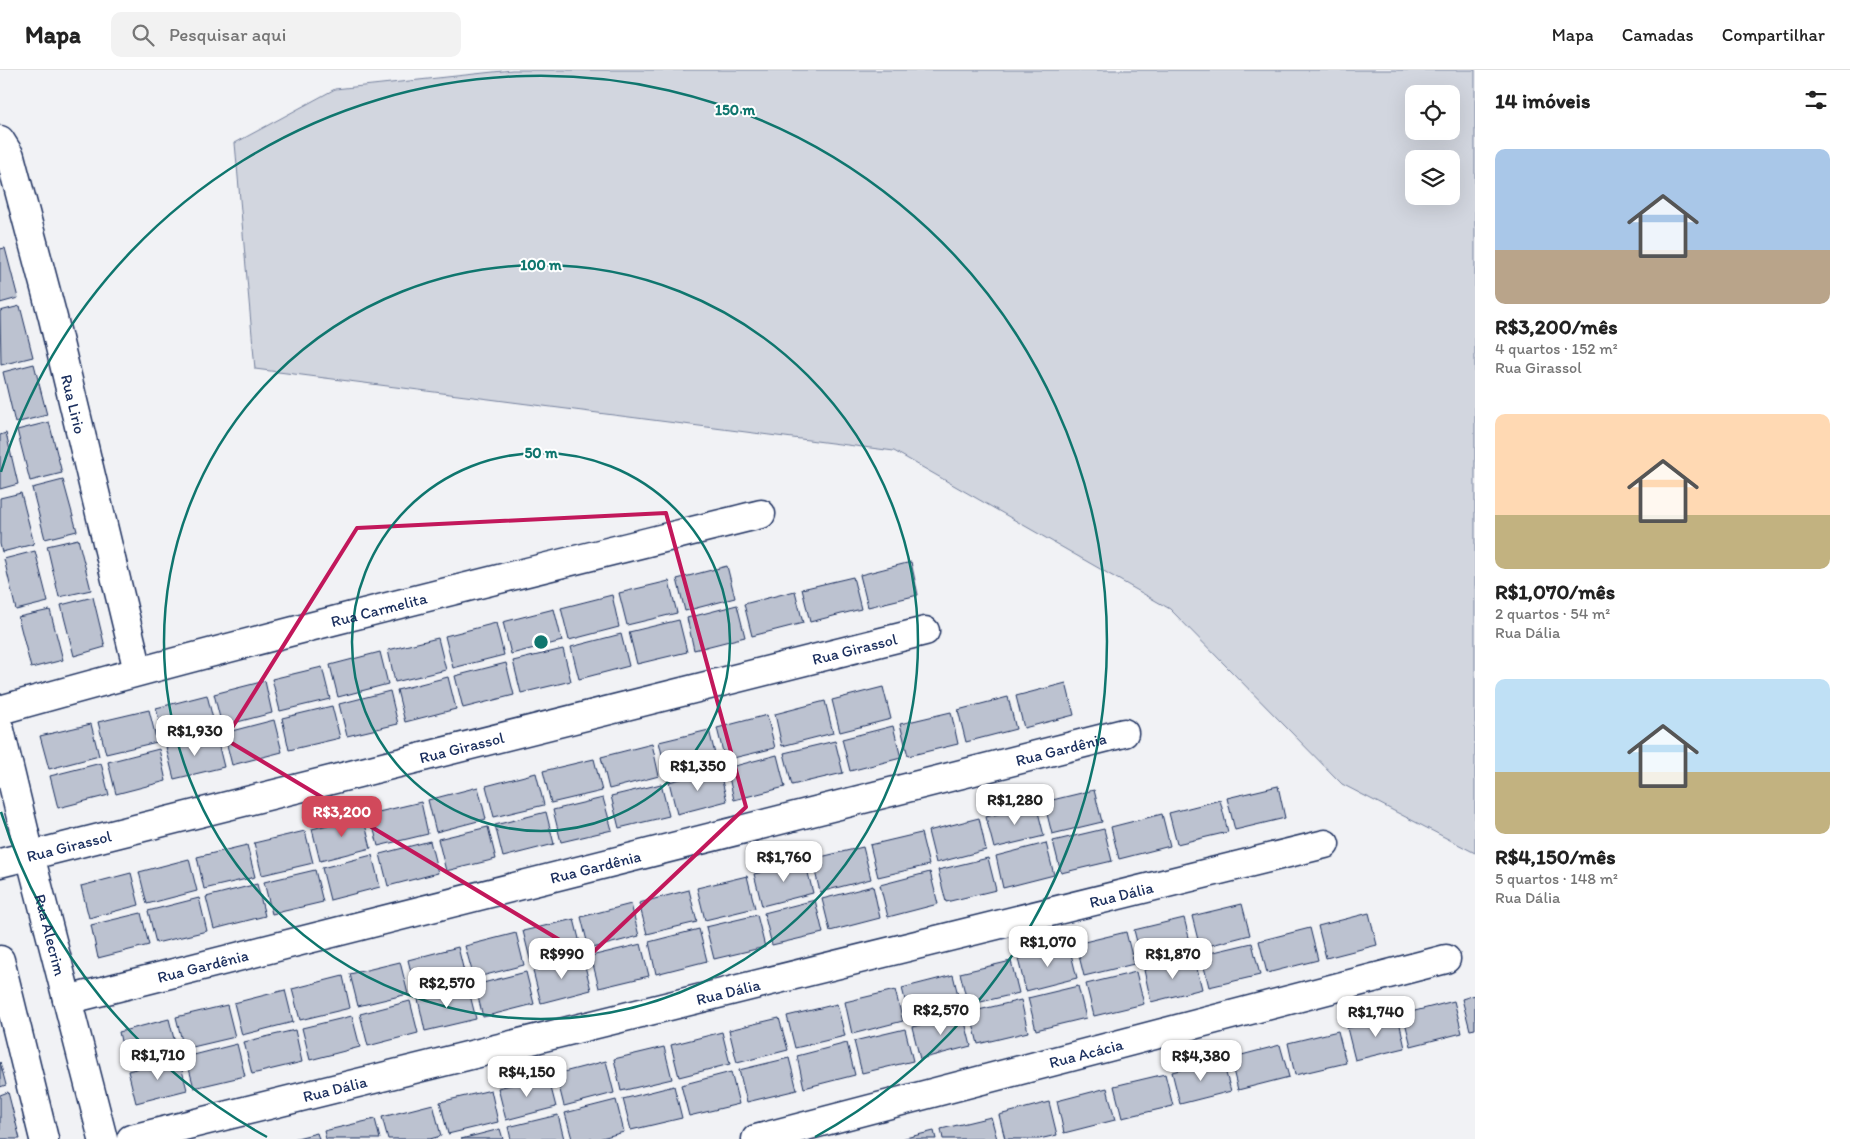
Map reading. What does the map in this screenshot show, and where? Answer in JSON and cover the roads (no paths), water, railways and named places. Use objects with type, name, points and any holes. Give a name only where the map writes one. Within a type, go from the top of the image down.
[{"type":"street","name":"Rua Lirio","points":[[0,140],[10,156],[53,318],[138,671]]},
{"type":"street","name":"Rua Carmelita","points":[[0,710],[138,671],[299,629],[761,514]]},
{"type":"street","name":"Rua Girassol","points":[[0,863],[925,630]]},
{"type":"street","name":"Rua Alecrim","points":[[0,730],[103,1139]]},
{"type":"street","name":"Rua Gardênia","points":[[67,1000],[1124,733]]},
{"type":"street","name":"Rua Dália","points":[[131,1139],[1325,844]]},
{"type":"street","name":"Rua Acácia","points":[[756,1139],[1446,959]]},
{"type":"street","points":[[0,960],[44,1139]]}]
